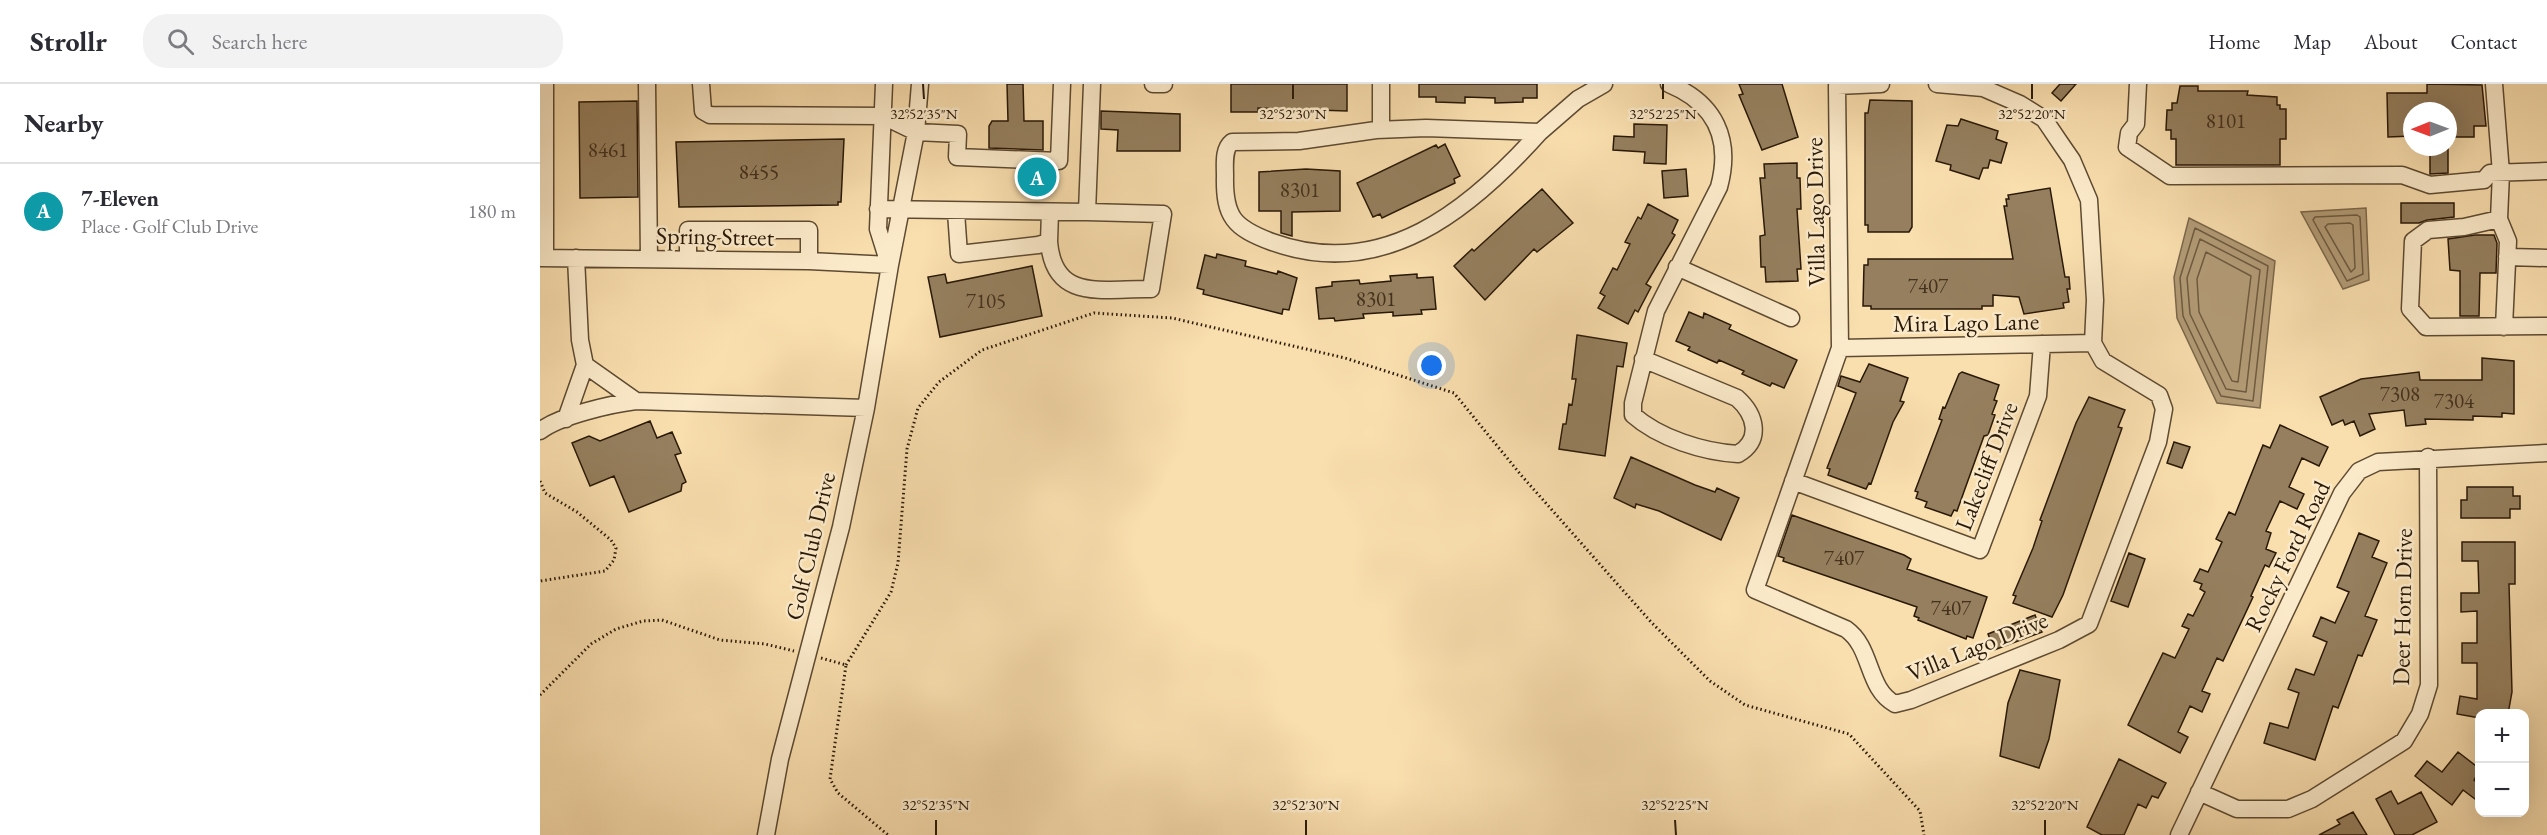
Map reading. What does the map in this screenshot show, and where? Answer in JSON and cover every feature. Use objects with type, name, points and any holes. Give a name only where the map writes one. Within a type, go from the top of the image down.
[{"type":"street","points":[[543,258],[545,84]]},
{"type":"street","points":[[647,84],[649,259]]},
{"type":"street","points":[[701,84],[701,105],[703,111],[710,115],[883,116],[916,132],[958,134],[957,157],[1059,161],[1062,84]]},
{"type":"street","name":"Golf Club Drive","points":[[884,84],[878,229],[890,265]]},
{"type":"street","name":"Golf Club Drive","points":[[766,835],[780,759],[809,655],[866,408],[890,265],[916,132],[920,84]]},
{"type":"street","points":[[1087,212],[1092,84]]},
{"type":"street","points":[[1153,84],[1164,84]]},
{"type":"street","points":[[1381,84],[1381,130]]},
{"type":"street","points":[[1540,132],[1477,128],[1381,130],[1307,141],[1232,142],[1227,147],[1225,157],[1225,198],[1228,210],[1241,228],[1280,244],[1330,253],[1373,250],[1417,235],[1447,216],[1491,183],[1540,132],[1578,99],[1604,84]]},
{"type":"street","points":[[1643,359],[1737,398],[1745,405],[1754,421],[1755,430],[1751,444],[1738,454],[1723,453],[1673,438],[1635,417],[1633,403],[1643,359],[1656,311],[1719,187],[1723,149],[1716,120],[1688,94],[1669,84]]},
{"type":"street","name":"Villa Lago Drive","points":[[1881,84],[1838,86],[1840,348],[1755,590],[1846,629],[1857,636],[1883,697],[1895,704],[1911,700],[2059,640],[2088,624],[2158,442],[2164,409],[2158,395],[2103,361],[2093,343]]},
{"type":"street","points":[[1937,84],[1984,85],[2020,104],[2044,119],[2072,160],[2089,200],[2094,265],[2093,343]]},
{"type":"street","points":[[2138,84],[2136,124],[2129,133],[2127,147],[2170,176],[2402,175],[2430,185],[2484,180],[2490,173],[2547,171]]},
{"type":"street","points":[[2494,84],[2501,173],[2499,219],[2508,241],[2504,327]]},
{"type":"street","points":[[878,209],[956,212],[1050,212],[1087,212],[1163,214],[1151,289],[1075,288],[1060,278],[1050,256],[1050,212]]},
{"type":"street","points":[[956,212],[959,254],[1049,242]]},
{"type":"street","points":[[2499,219],[2464,227],[2428,230],[2413,242],[2410,309],[2426,327],[2547,326]]},
{"type":"street","points":[[688,260],[688,230],[809,230],[809,261]]},
{"type":"street","points":[[2506,257],[2547,258]]},
{"type":"street","name":"Spring Street","points":[[543,258],[809,261],[890,265]]},
{"type":"street","points":[[566,419],[585,364],[580,340],[576,258]]},
{"type":"street","points":[[1677,267],[1791,318]]},
{"type":"street","name":"Mira Lago Lane","points":[[1840,348],[2093,343]]},
{"type":"street","name":"Lakecliff Drive","points":[[1793,481],[1980,550],[2038,396],[2042,344]]},
{"type":"street","points":[[585,364],[636,401]]},
{"type":"street","points":[[540,431],[566,419],[619,403],[636,401],[866,408]]},
{"type":"street","name":"Rocky Ford Road","points":[[2179,835],[2342,493],[2359,471],[2378,462],[2428,457],[2547,453]]},
{"type":"street","name":"Deer Horn Drive","points":[[2199,792],[2237,809],[2288,809],[2312,799],[2404,741],[2420,714],[2429,685],[2428,457]]},
{"type":"path","points":[[888,835],[837,793],[830,779],[846,665],[891,592],[898,563],[907,449],[918,408],[939,382],[982,350],[1094,313],[1172,318],[1345,358],[1454,393],[1521,475],[1651,622],[1710,681],[1745,705],[1849,734],[1920,811],[1924,835]]},
{"type":"path","points":[[540,481],[545,493],[577,512],[611,540],[616,548],[614,560],[604,571],[540,581]]},
{"type":"path","points":[[540,695],[591,644],[616,629],[644,621],[662,620],[720,640],[765,644],[846,665]]},
{"type":"water","points":[[2366,208],[2369,280],[2343,289],[2301,212]]},
{"type":"water","points":[[2189,218],[2275,261],[2260,408],[2217,403],[2177,318],[2174,277]]},
{"type":"building","points":[[1007,84],[1023,84],[1024,121],[1043,121],[1043,150],[989,148],[989,126],[992,121],[1008,121]]},
{"type":"building","points":[[1231,84],[1347,84],[1347,111],[1258,108],[1258,112],[1231,112]]},
{"type":"building","points":[[1419,84],[1537,84],[1537,98],[1523,98],[1523,102],[1495,103],[1495,98],[1465,97],[1465,103],[1436,102],[1436,97],[1419,97]]},
{"type":"building","points":[[1739,84],[1782,84],[1798,137],[1762,150],[1739,95],[1743,94]]},
{"type":"building","points":[[2060,84],[2076,84],[2061,101],[2052,93]]},
{"type":"building","points":[[2427,84],[2482,85],[2486,126],[2474,126],[2474,137],[2457,137],[2457,102],[2403,102],[2403,136],[2388,137],[2387,93],[2427,93]]},
{"type":"building","points":[[2180,86],[2198,86],[2198,91],[2248,91],[2247,95],[2277,97],[2277,105],[2280,105],[2280,109],[2286,109],[2286,139],[2280,139],[2280,165],[2176,165],[2176,139],[2171,139],[2171,130],[2166,130],[2167,110],[2172,110],[2172,103],[2177,103]]},
{"type":"building","points":[[1870,100],[1912,101],[1912,227],[1909,232],[1868,232],[1868,225],[1865,225],[1865,113],[1868,113]]},
{"type":"building","points":[[637,101],[638,197],[580,198],[579,102]]},
{"type":"building","points":[[1101,111],[1180,114],[1180,151],[1117,151],[1118,130],[1101,129]]},
{"type":"building","points":[[1961,119],[1998,131],[1996,139],[2007,143],[2001,163],[1990,160],[1988,168],[1983,168],[1979,179],[1950,170],[1951,165],[1936,161],[1947,125],[1958,126]]},
{"type":"building","points":[[1634,124],[1667,125],[1666,164],[1644,163],[1645,152],[1613,150],[1614,136],[1634,137]]},
{"type":"building","points":[[844,139],[841,202],[838,202],[838,205],[679,207],[676,142]]},
{"type":"building","points":[[1445,144],[1460,176],[1454,179],[1455,183],[1382,218],[1380,214],[1373,217],[1357,183],[1436,145],[1438,148]]},
{"type":"building","points":[[2430,156],[2448,156],[2448,173],[2430,174]]},
{"type":"building","points":[[1797,163],[1801,209],[1797,209],[1801,269],[1797,269],[1798,281],[1766,282],[1765,267],[1761,267],[1760,236],[1765,235],[1760,178],[1765,178],[1764,164]]},
{"type":"building","points":[[1306,169],[1340,171],[1340,211],[1292,212],[1292,236],[1281,233],[1281,211],[1259,211],[1259,172]]},
{"type":"building","points":[[1686,169],[1688,196],[1664,198],[1662,171]]},
{"type":"building","points":[[1024,170],[1051,171],[1051,184],[1024,184]]},
{"type":"building","points":[[2050,188],[2065,277],[2069,277],[2070,289],[2067,289],[2069,302],[2063,303],[2064,308],[2024,314],[2019,297],[1993,295],[1993,306],[1982,306],[1982,309],[1871,309],[1871,306],[1863,306],[1864,265],[1868,265],[1868,259],[2013,259],[2004,206],[2007,206],[2008,195]]},
{"type":"building","points":[[1542,189],[1573,223],[1537,252],[1534,249],[1485,300],[1454,266],[1472,249],[1474,251]]},
{"type":"building","points":[[2401,203],[2454,203],[2454,217],[2419,223],[2401,223]]},
{"type":"building","points":[[1648,204],[1678,220],[1672,233],[1675,235],[1646,284],[1651,287],[1638,312],[1635,310],[1628,324],[1598,308],[1605,296],[1600,293],[1613,268],[1617,270],[1630,244],[1625,242],[1638,217],[1641,219]]},
{"type":"building","points":[[2494,235],[2497,243],[2496,273],[2480,273],[2479,316],[2460,316],[2460,271],[2450,270],[2448,239]]},
{"type":"building","points":[[1217,254],[1246,261],[1245,266],[1277,274],[1278,271],[1297,278],[1289,310],[1283,309],[1282,314],[1203,294],[1204,290],[1197,288],[1205,255],[1216,258]]},
{"type":"building","points":[[1032,266],[1042,316],[940,337],[928,277],[945,274],[947,283]]},
{"type":"building","points":[[1417,274],[1417,278],[1433,277],[1436,309],[1421,310],[1422,314],[1393,316],[1393,312],[1363,314],[1364,318],[1335,321],[1334,318],[1319,319],[1316,288],[1332,286],[1332,282],[1359,280],[1360,284],[1391,281],[1390,276]]},
{"type":"building","points":[[1689,312],[1703,318],[1704,313],[1731,325],[1729,329],[1797,360],[1784,388],[1772,383],[1770,386],[1742,374],[1744,371],[1719,360],[1717,363],[1688,350],[1690,347],[1676,341]]},
{"type":"building","points":[[1577,335],[1627,343],[1623,367],[1617,366],[1605,456],[1559,449],[1563,424],[1566,424],[1569,404],[1572,405],[1576,379],[1572,379]]},
{"type":"building","points":[[2482,358],[2514,361],[2514,414],[2502,413],[2502,417],[2473,416],[2473,420],[2425,419],[2426,424],[2406,426],[2404,410],[2369,414],[2375,429],[2360,436],[2354,421],[2345,425],[2343,420],[2332,425],[2320,397],[2361,379],[2419,372],[2420,380],[2482,380]]},
{"type":"building","points":[[1869,364],[1908,378],[1900,401],[1904,402],[1893,422],[1871,484],[1869,483],[1866,489],[1828,475],[1830,469],[1827,468],[1856,393],[1838,386],[1841,376],[1860,382]]},
{"type":"building","points":[[1962,372],[1999,385],[1994,400],[1997,401],[1992,414],[1995,415],[1988,435],[1984,436],[1957,511],[1954,510],[1951,516],[1925,507],[1927,502],[1916,498],[1918,492],[1915,491],[1942,420],[1939,419],[1943,407],[1945,408],[1959,374]]},
{"type":"building","points":[[2089,397],[2125,410],[2118,427],[2122,428],[2063,595],[2052,617],[2013,603],[2016,596],[2013,595],[2033,548],[2042,521],[2040,520],[2076,423]]},
{"type":"building","points":[[650,421],[657,438],[672,432],[681,453],[675,455],[686,482],[682,484],[681,491],[629,512],[614,476],[590,486],[572,443],[589,436],[600,441]]},
{"type":"building","points":[[2280,425],[2328,447],[2319,466],[2302,458],[2289,487],[2304,494],[2297,509],[2280,501],[2266,531],[2271,533],[2266,549],[2276,553],[2269,567],[2265,565],[2251,596],[2253,597],[2223,661],[2217,658],[2202,691],[2210,694],[2202,712],[2190,706],[2178,732],[2188,737],[2180,753],[2128,725],[2163,653],[2175,658],[2189,629],[2182,626],[2188,614],[2193,616],[2205,592],[2200,589],[2202,584],[2194,581],[2200,569],[2208,572],[2222,542],[2216,539],[2229,512],[2235,515],[2263,445],[2270,448]]},
{"type":"building","points":[[2174,442],[2190,447],[2182,468],[2167,463]]},
{"type":"building","points":[[1631,457],[1695,485],[1715,492],[1717,488],[1739,498],[1721,540],[1659,511],[1636,504],[1635,508],[1614,498]]},
{"type":"building","points":[[2467,487],[2513,487],[2513,496],[2520,496],[2520,509],[2510,509],[2510,518],[2461,518],[2461,500],[2467,500]]},
{"type":"building","points":[[1792,515],[1904,555],[1911,559],[1907,569],[1987,597],[1973,638],[1967,636],[1966,639],[1918,620],[1919,618],[1914,616],[1917,607],[1783,561],[1784,558],[1778,556]]},
{"type":"building","points":[[2359,533],[2379,541],[2372,557],[2387,563],[2365,616],[2377,620],[2362,656],[2358,655],[2338,708],[2333,706],[2315,760],[2264,743],[2270,723],[2288,728],[2299,693],[2288,689],[2296,669],[2314,675],[2327,642],[2313,636],[2321,617],[2335,623],[2349,592],[2337,587]]},
{"type":"building","points":[[2462,542],[2515,542],[2515,584],[2509,584],[2512,692],[2509,709],[2475,709],[2475,717],[2457,714],[2460,696],[2477,699],[2477,663],[2462,663],[2462,643],[2477,643],[2477,611],[2461,612],[2461,593],[2479,593],[2478,561],[2462,561]]},
{"type":"building","points":[[2129,553],[2145,559],[2128,607],[2111,601]]},
{"type":"building","points":[[2035,615],[2042,632],[1994,650],[1988,634]]},
{"type":"building","points":[[2020,670],[2060,680],[2049,739],[2039,768],[2000,756],[2008,703]]},
{"type":"building","points":[[2458,752],[2475,765],[2475,799],[2463,790],[2452,805],[2415,776],[2427,761],[2442,772]]},
{"type":"building","points":[[2119,759],[2166,783],[2158,798],[2152,796],[2146,808],[2138,804],[2124,835],[2102,835],[2087,827]]},
{"type":"building","points":[[2391,791],[2398,804],[2421,792],[2437,822],[2412,835],[2395,835],[2376,799]]},
{"type":"building","points":[[2353,812],[2367,835],[2319,835],[2340,824],[2337,820]]},
{"type":"place","name":"7-Eleven","points":[[1037,177]]}]
